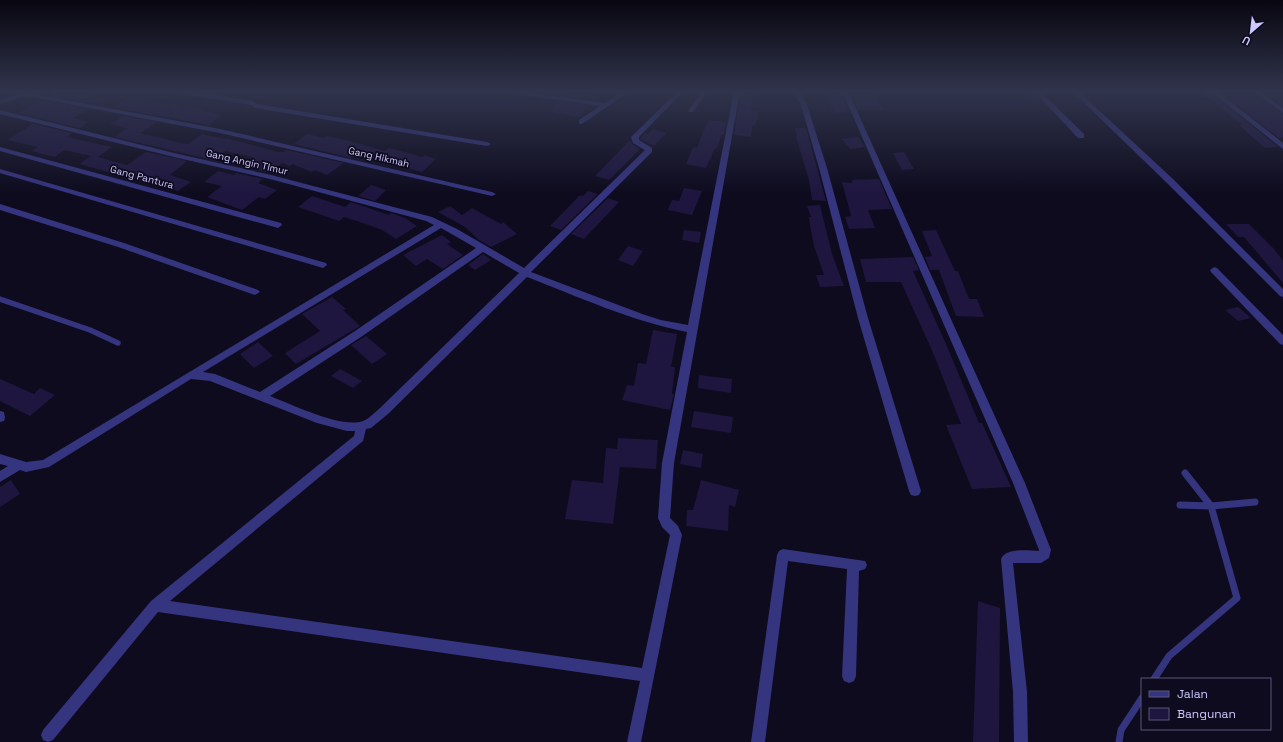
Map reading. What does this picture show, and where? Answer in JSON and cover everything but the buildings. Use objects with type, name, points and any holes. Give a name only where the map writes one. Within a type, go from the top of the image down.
[{"type":"street","name":"Gang Angin TImur","points":[[55,126],[271,177],[419,217],[454,231],[526,273],[642,318],[692,329]]},
{"type":"street","name":"Gang Hikmah","points":[[187,126],[492,194]]},
{"type":"street","points":[[375,126],[487,144]]},
{"type":"street","points":[[190,375],[212,377],[321,420],[347,427],[362,426],[372,422],[526,273],[649,150],[649,148],[636,141],[635,137],[646,126]]},
{"type":"street","points":[[634,742],[676,535],[666,523],[664,518],[668,464],[730,126]]},
{"type":"street","points":[[811,126],[824,168],[863,318],[915,491]]},
{"type":"street","points":[[861,126],[1019,483],[1043,541],[1045,550],[1043,555],[1031,558],[1010,557],[1008,564],[1020,692],[1021,742]]},
{"type":"street","points":[[1071,126],[1081,136]]},
{"type":"street","points":[[1112,126],[1283,294]]},
{"type":"street","points":[[1258,126],[1283,146]]},
{"type":"street","name":"Gang Pantura","points":[[0,149],[278,225]]},
{"type":"street","points":[[0,171],[323,265]]},
{"type":"street","points":[[0,207],[121,245],[255,292]]},
{"type":"street","points":[[0,459],[26,467],[45,464],[440,225]]},
{"type":"street","points":[[262,396],[358,334],[482,248]]},
{"type":"street","points":[[1214,270],[1283,341]]},
{"type":"street","points":[[48,735],[155,605],[359,438],[362,426]]},
{"type":"street","points":[[0,477],[19,465]]},
{"type":"street","points":[[758,742],[783,555],[857,565],[849,676]]},
{"type":"street","points":[[155,605],[647,675]]},
{"type":"lane","points":[[0,299],[90,330],[118,343]]},
{"type":"lane","points":[[1155,678],[1169,656],[1237,598],[1211,506],[1184,473]]},
{"type":"lane","points":[[1180,505],[1211,506],[1255,502]]},
{"type":"lane","points":[[1119,742],[1121,730],[1141,700]]}]
